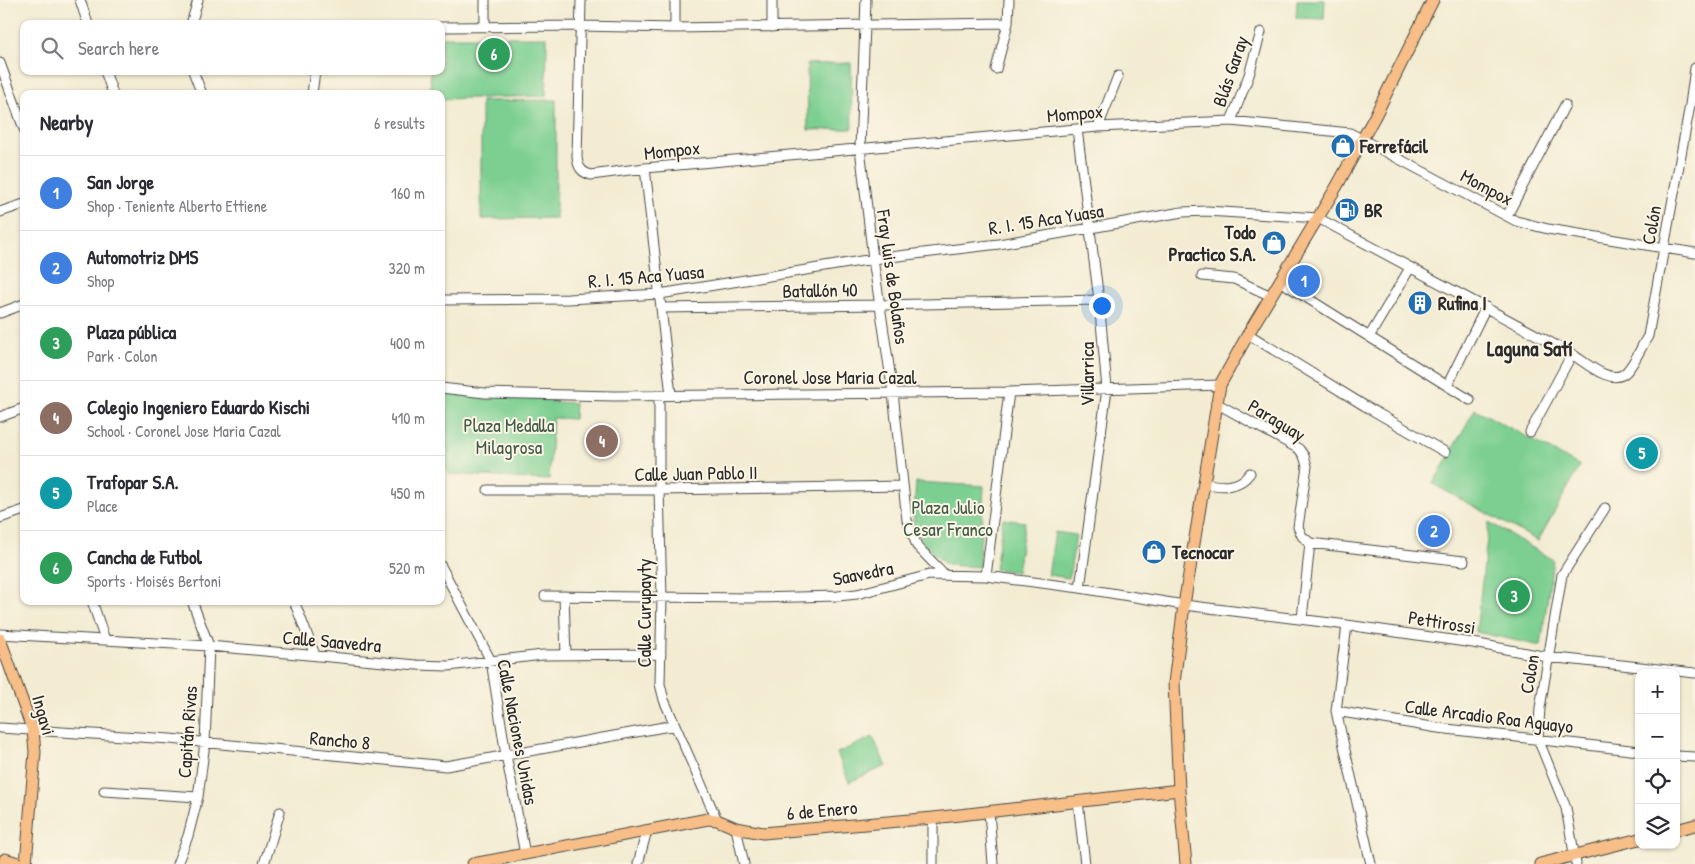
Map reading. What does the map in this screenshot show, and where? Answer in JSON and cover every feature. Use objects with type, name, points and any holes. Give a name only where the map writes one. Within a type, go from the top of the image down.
[{"type":"main road","points":[[1186,864],[1179,790],[1174,683],[1184,604],[1220,385],[1362,140],[1433,0]]},
{"type":"main road","name":"Ingavi","points":[[0,639],[33,731],[36,752],[26,864]]},
{"type":"main road","name":"6 de Enero","points":[[473,864],[708,819],[717,820],[736,828],[763,833],[933,818],[1179,790]]},
{"type":"main road","points":[[1680,829],[1695,825]]},
{"type":"main road","points":[[1540,864],[1576,860],[1635,841]]},
{"type":"main road","points":[[3,860],[21,864]]},
{"type":"street","points":[[80,0],[87,20]]},
{"type":"street","points":[[192,20],[198,0]]},
{"type":"street","points":[[485,0],[485,26]]},
{"type":"street","points":[[580,0],[580,26]]},
{"type":"street","points":[[675,0],[675,28]]},
{"type":"street","points":[[772,0],[772,27]]},
{"type":"street","name":"Fray luis de Bolaños","points":[[866,0],[860,148],[873,259],[893,393],[903,486],[912,535],[925,555],[944,574]]},
{"type":"street","points":[[996,69],[1008,23],[1009,0]]},
{"type":"street","points":[[445,27],[580,26],[675,28],[1008,23]]},
{"type":"street","name":"Mompox","points":[[580,26],[578,164],[585,173],[591,175],[645,168],[1098,127],[1231,121],[1350,133],[1516,221],[1548,229],[1695,253]]},
{"type":"street","name":"Blás Garay","points":[[1231,121],[1249,75],[1261,32]]},
{"type":"street","points":[[0,63],[20,119]]},
{"type":"street","name":"Colón","points":[[1617,377],[1623,375],[1628,370],[1648,336],[1693,105],[1695,68]]},
{"type":"street","points":[[106,75],[112,90]]},
{"type":"street","points":[[195,75],[200,90]]},
{"type":"street","points":[[313,90],[314,75]]},
{"type":"street","points":[[1098,127],[1118,76]]},
{"type":"street","points":[[1507,216],[1565,105]]},
{"type":"street","name":"Villarrica","points":[[1077,129],[1100,300],[1107,389],[1080,588]]},
{"type":"street","points":[[645,168],[671,395]]},
{"type":"street","points":[[0,212],[20,205]]},
{"type":"street","name":"R. I. 15 Aca Yuasa","points":[[445,300],[568,299],[660,294],[873,259],[999,244],[1182,212],[1207,211],[1318,218],[1572,354],[1604,375],[1617,377]]},
{"type":"street","points":[[1369,337],[1410,268]]},
{"type":"street","points":[[1202,276],[1234,279],[1270,296]]},
{"type":"street","points":[[1280,281],[1470,400]]},
{"type":"street","name":"Batallón 40","points":[[660,308],[1100,300]]},
{"type":"street","points":[[0,313],[20,306]]},
{"type":"street","points":[[1447,386],[1486,307]]},
{"type":"street","points":[[1248,334],[1364,406],[1445,452]]},
{"type":"street","points":[[1530,432],[1572,354]]},
{"type":"street","name":"Coronel Jose Maria Cazal","points":[[445,388],[485,393],[560,396],[1009,392],[1220,385]]},
{"type":"street","points":[[986,576],[1009,392]]},
{"type":"street","name":"Calle Curupayty","points":[[659,395],[662,597],[660,684],[664,700],[717,820]]},
{"type":"street","name":"Paraguay","points":[[1216,403],[1299,449],[1304,456],[1307,466],[1298,527],[1302,536],[1310,543]]},
{"type":"street","points":[[0,417],[20,410]]},
{"type":"street","points":[[1204,482],[1229,486],[1244,481],[1250,473]]},
{"type":"street","name":"Calle Juan Pablo II","points":[[488,490],[659,490],[903,486]]},
{"type":"street","name":"Colon","points":[[1576,860],[1566,808],[1538,739],[1540,708],[1562,575],[1605,508]]},
{"type":"street","points":[[0,518],[20,511]]},
{"type":"street","points":[[1302,619],[1310,543],[1464,561]]},
{"type":"street","name":"Calle Naciones Unidas","points":[[445,574],[491,661],[525,854]]},
{"type":"street","name":"Saavedra","points":[[545,596],[752,598],[838,596],[857,594],[929,575],[944,574],[986,576],[1184,604]]},
{"type":"street","points":[[564,596],[566,655]]},
{"type":"street","name":"Pettirossi","points":[[1184,604],[1473,643],[1548,657],[1695,673]]},
{"type":"street","points":[[93,605],[106,640]]},
{"type":"street","name":"Capitán Rivas","points":[[177,864],[188,836],[198,798],[205,743],[208,646],[193,605]]},
{"type":"street","points":[[296,605],[315,656]]},
{"type":"street","points":[[1347,625],[1336,711],[1371,864]]},
{"type":"street","name":"Calle Saavedra","points":[[0,634],[208,646],[417,665],[448,666],[543,656],[661,654]]},
{"type":"street","name":"Calle Arcadio Roa Aguayo","points":[[1336,711],[1438,728],[1635,751]]},
{"type":"street","name":"Rancho 8","points":[[0,728],[205,743],[446,766],[675,726]]},
{"type":"street","points":[[1680,756],[1695,758]]},
{"type":"street","points":[[104,791],[198,798]]},
{"type":"street","points":[[1078,801],[1085,864]]},
{"type":"street","points":[[264,864],[280,812]]},
{"type":"street","points":[[989,812],[994,864]]},
{"type":"street","points":[[932,864],[933,818]]},
{"type":"street","points":[[736,828],[744,864]]},
{"type":"street","points":[[638,864],[647,830]]},
{"type":"green space","points":[[1297,0],[1325,0],[1324,19],[1296,18]]},
{"type":"green space","points":[[445,37],[547,37],[546,96],[445,99],[445,90],[431,90],[430,75],[445,75]]},
{"type":"green space","points":[[851,63],[852,129],[808,130],[807,64]]},
{"type":"green space","points":[[556,100],[556,218],[481,219],[481,101]]},
{"type":"green space","name":"Plaza Medalla Milagrosa","points":[[445,391],[555,397],[555,402],[575,403],[574,419],[553,418],[549,480],[449,474],[445,466]]},
{"type":"green space","points":[[1475,409],[1580,466],[1538,541],[1433,484]]},
{"type":"green space","name":"Plaza Julio Cesar Franco","points":[[916,482],[984,486],[979,567],[946,565],[923,543],[913,524]]},
{"type":"green space","points":[[1003,519],[1025,522],[1017,572],[995,569]]},
{"type":"green space","points":[[1489,522],[1553,560],[1541,646],[1476,632]]},
{"type":"green space","points":[[1055,532],[1076,535],[1069,578],[1048,575]]},
{"type":"green space","points":[[873,737],[886,766],[849,782],[837,753]]},
{"type":"place","name":"Cancha de Futbol","points":[[494,54]]},
{"type":"place","name":"Ferrefácil","points":[[1343,146]]},
{"type":"place","name":"BR","points":[[1347,210]]},
{"type":"place","name":"Todo Practico S.A.","points":[[1274,243]]},
{"type":"place","name":"San Jorge","points":[[1304,281]]},
{"type":"place","name":"Rufina I","points":[[1420,303]]},
{"type":"place","name":"Colegio Ingeniero Eduardo Kischi","points":[[602,441]]},
{"type":"place","name":"Trafopar S.A.","points":[[1642,453]]},
{"type":"place","name":"Automotriz DMS","points":[[1434,531]]},
{"type":"place","name":"Tecnocar","points":[[1154,552]]},
{"type":"place","name":"Plaza pública","points":[[1514,596]]},
{"type":"district","name":"Laguna Satí","points":[[1530,349]]}]
